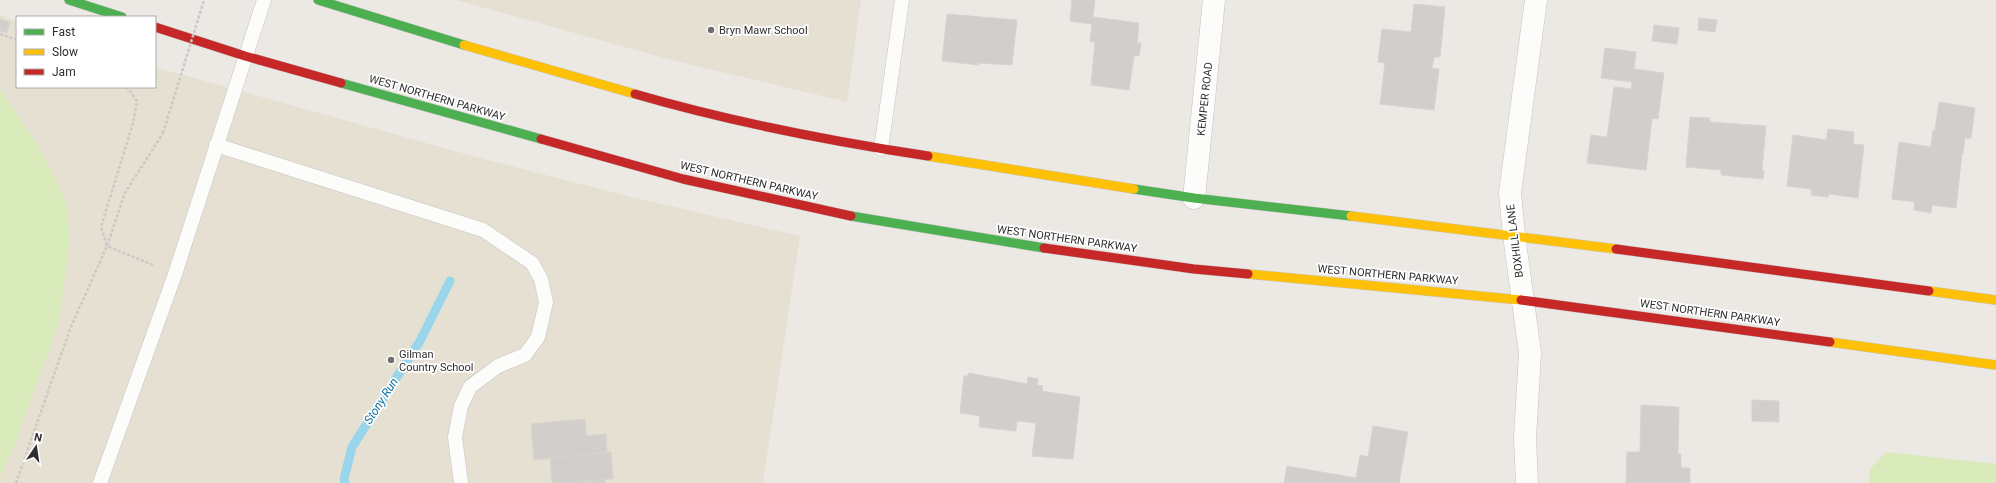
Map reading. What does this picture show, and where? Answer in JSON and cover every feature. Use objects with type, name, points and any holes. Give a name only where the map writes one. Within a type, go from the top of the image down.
[{"type":"main road","points":[[69,0],[119,16]]},
{"type":"main road","points":[[318,0],[450,41],[680,107],[769,127],[881,149],[1194,198],[1514,235],[1996,300]]},
{"type":"main road","name":"WEST NORTHERN PARKWAY","points":[[156,27],[245,56],[683,179],[857,217],[1019,245],[1194,269],[1523,300],[1996,365]]},
{"type":"street","name":"KEMPER ROAD","points":[[1194,198],[1214,0]]},
{"type":"street","name":"BOXHILL LANE","points":[[1527,483],[1525,438],[1530,354],[1514,235],[1510,193],[1536,0]]},
{"type":"lane","points":[[100,483],[175,274],[264,0]]},
{"type":"lane","points":[[881,149],[902,0]]},
{"type":"lane","points":[[216,145],[483,230],[532,263],[541,278],[546,302],[538,337],[525,355],[498,366],[470,387],[461,406],[455,437],[461,483]]},
{"type":"path","points":[[16,483],[70,328],[107,246],[125,193],[163,133],[204,0]]},
{"type":"path","points":[[0,34],[16,40]]},
{"type":"path","points":[[107,246],[101,227],[133,123],[136,101],[128,88]]},
{"type":"path","points":[[107,246],[175,274]]},
{"type":"shaded area","name":"Bryn Mawr School","points":[[456,0],[861,0],[847,102],[675,61]]},
{"type":"shaded area","name":"Gilman Country School","points":[[0,15],[16,21],[16,88],[156,88],[156,67],[487,160],[628,196],[800,236],[763,483],[0,483]]},
{"type":"green space","points":[[0,89],[33,138],[55,177],[66,203],[70,238],[59,322],[16,441],[0,478]]},
{"type":"green space","points":[[1886,452],[1996,464],[1996,483],[1869,483],[1870,469]]},
{"type":"building","points":[[1072,0],[1095,0],[1093,17],[1139,23],[1137,43],[1141,43],[1139,56],[1134,55],[1129,90],[1091,85],[1095,42],[1090,42],[1092,24],[1070,21]]},
{"type":"building","points":[[1414,4],[1445,7],[1440,57],[1434,57],[1432,68],[1439,69],[1434,110],[1380,104],[1385,63],[1378,62],[1382,29],[1411,32]]},
{"type":"building","points":[[947,14],[1017,20],[1012,65],[979,63],[979,65],[942,61]]},
{"type":"building","points":[[1699,18],[1717,20],[1715,32],[1698,30]]},
{"type":"building","points":[[0,19],[10,22],[7,33],[0,31]]},
{"type":"building","points":[[1654,25],[1679,28],[1677,44],[1652,41]]},
{"type":"building","points":[[1605,48],[1636,52],[1634,69],[1664,73],[1658,119],[1652,118],[1646,170],[1587,163],[1591,135],[1607,137],[1614,87],[1631,89],[1632,82],[1601,78]]},
{"type":"building","points":[[1939,102],[1975,108],[1971,138],[1965,138],[1963,154],[1962,153],[1956,208],[1932,205],[1931,213],[1914,210],[1915,202],[1892,199],[1899,142],[1931,147]]},
{"type":"building","points":[[1690,117],[1710,118],[1710,122],[1766,126],[1762,170],[1764,170],[1763,179],[1721,175],[1721,170],[1686,167]]},
{"type":"building","points":[[1828,129],[1854,132],[1853,144],[1864,145],[1858,198],[1829,194],[1828,197],[1811,195],[1812,189],[1787,186],[1793,135],[1826,140]]},
{"type":"building","points":[[969,373],[1027,384],[1028,377],[1038,379],[1037,385],[1043,386],[1042,391],[1080,397],[1073,459],[1032,456],[1036,423],[1017,421],[1016,431],[979,427],[980,416],[960,413],[964,376],[968,376]]},
{"type":"building","points":[[1752,400],[1779,401],[1779,422],[1752,421]]},
{"type":"building","points":[[1641,405],[1679,407],[1678,454],[1681,454],[1681,468],[1690,468],[1690,483],[1626,483],[1627,452],[1640,452]]},
{"type":"building","points":[[585,419],[586,436],[606,434],[607,452],[534,460],[531,424]]},
{"type":"building","points":[[1373,426],[1408,432],[1399,483],[1284,483],[1287,466],[1356,478],[1360,455],[1368,457]]},
{"type":"building","points":[[611,452],[613,479],[552,483],[550,458]]},
{"type":"building","points":[[605,480],[605,483],[564,483]]},
{"type":"waterway","name":"Stony Run","points":[[345,483],[344,479],[352,447],[420,341],[450,281]]},
{"type":"traffic: fast","points":[[69,0],[119,16]]},
{"type":"traffic: fast","points":[[318,0],[464,45]]},
{"type":"traffic: fast","points":[[341,83],[541,139]]},
{"type":"traffic: fast","points":[[1134,189],[1194,198],[1351,216]]},
{"type":"traffic: fast","points":[[851,216],[1044,248]]},
{"type":"traffic: slow","points":[[464,45],[635,94]]},
{"type":"traffic: slow","points":[[928,156],[1134,189]]},
{"type":"traffic: slow","points":[[1351,216],[1616,249]]},
{"type":"traffic: slow","points":[[1248,274],[1521,300]]},
{"type":"traffic: slow","points":[[1929,291],[1996,300]]},
{"type":"traffic: slow","points":[[1830,342],[1996,365]]},
{"type":"traffic: jam","points":[[156,27],[245,56],[341,83]]},
{"type":"traffic: jam","points":[[635,94],[781,130],[928,156]]},
{"type":"traffic: jam","points":[[541,139],[683,179],[851,216]]},
{"type":"traffic: jam","points":[[1044,248],[1194,269],[1248,274]]},
{"type":"traffic: jam","points":[[1616,249],[1929,291]]},
{"type":"traffic: jam","points":[[1521,300],[1830,342]]},
{"type":"place","name":"Bryn Mawr School","points":[[711,30]]},
{"type":"place","name":"Gilman Country School","points":[[391,360]]}]
